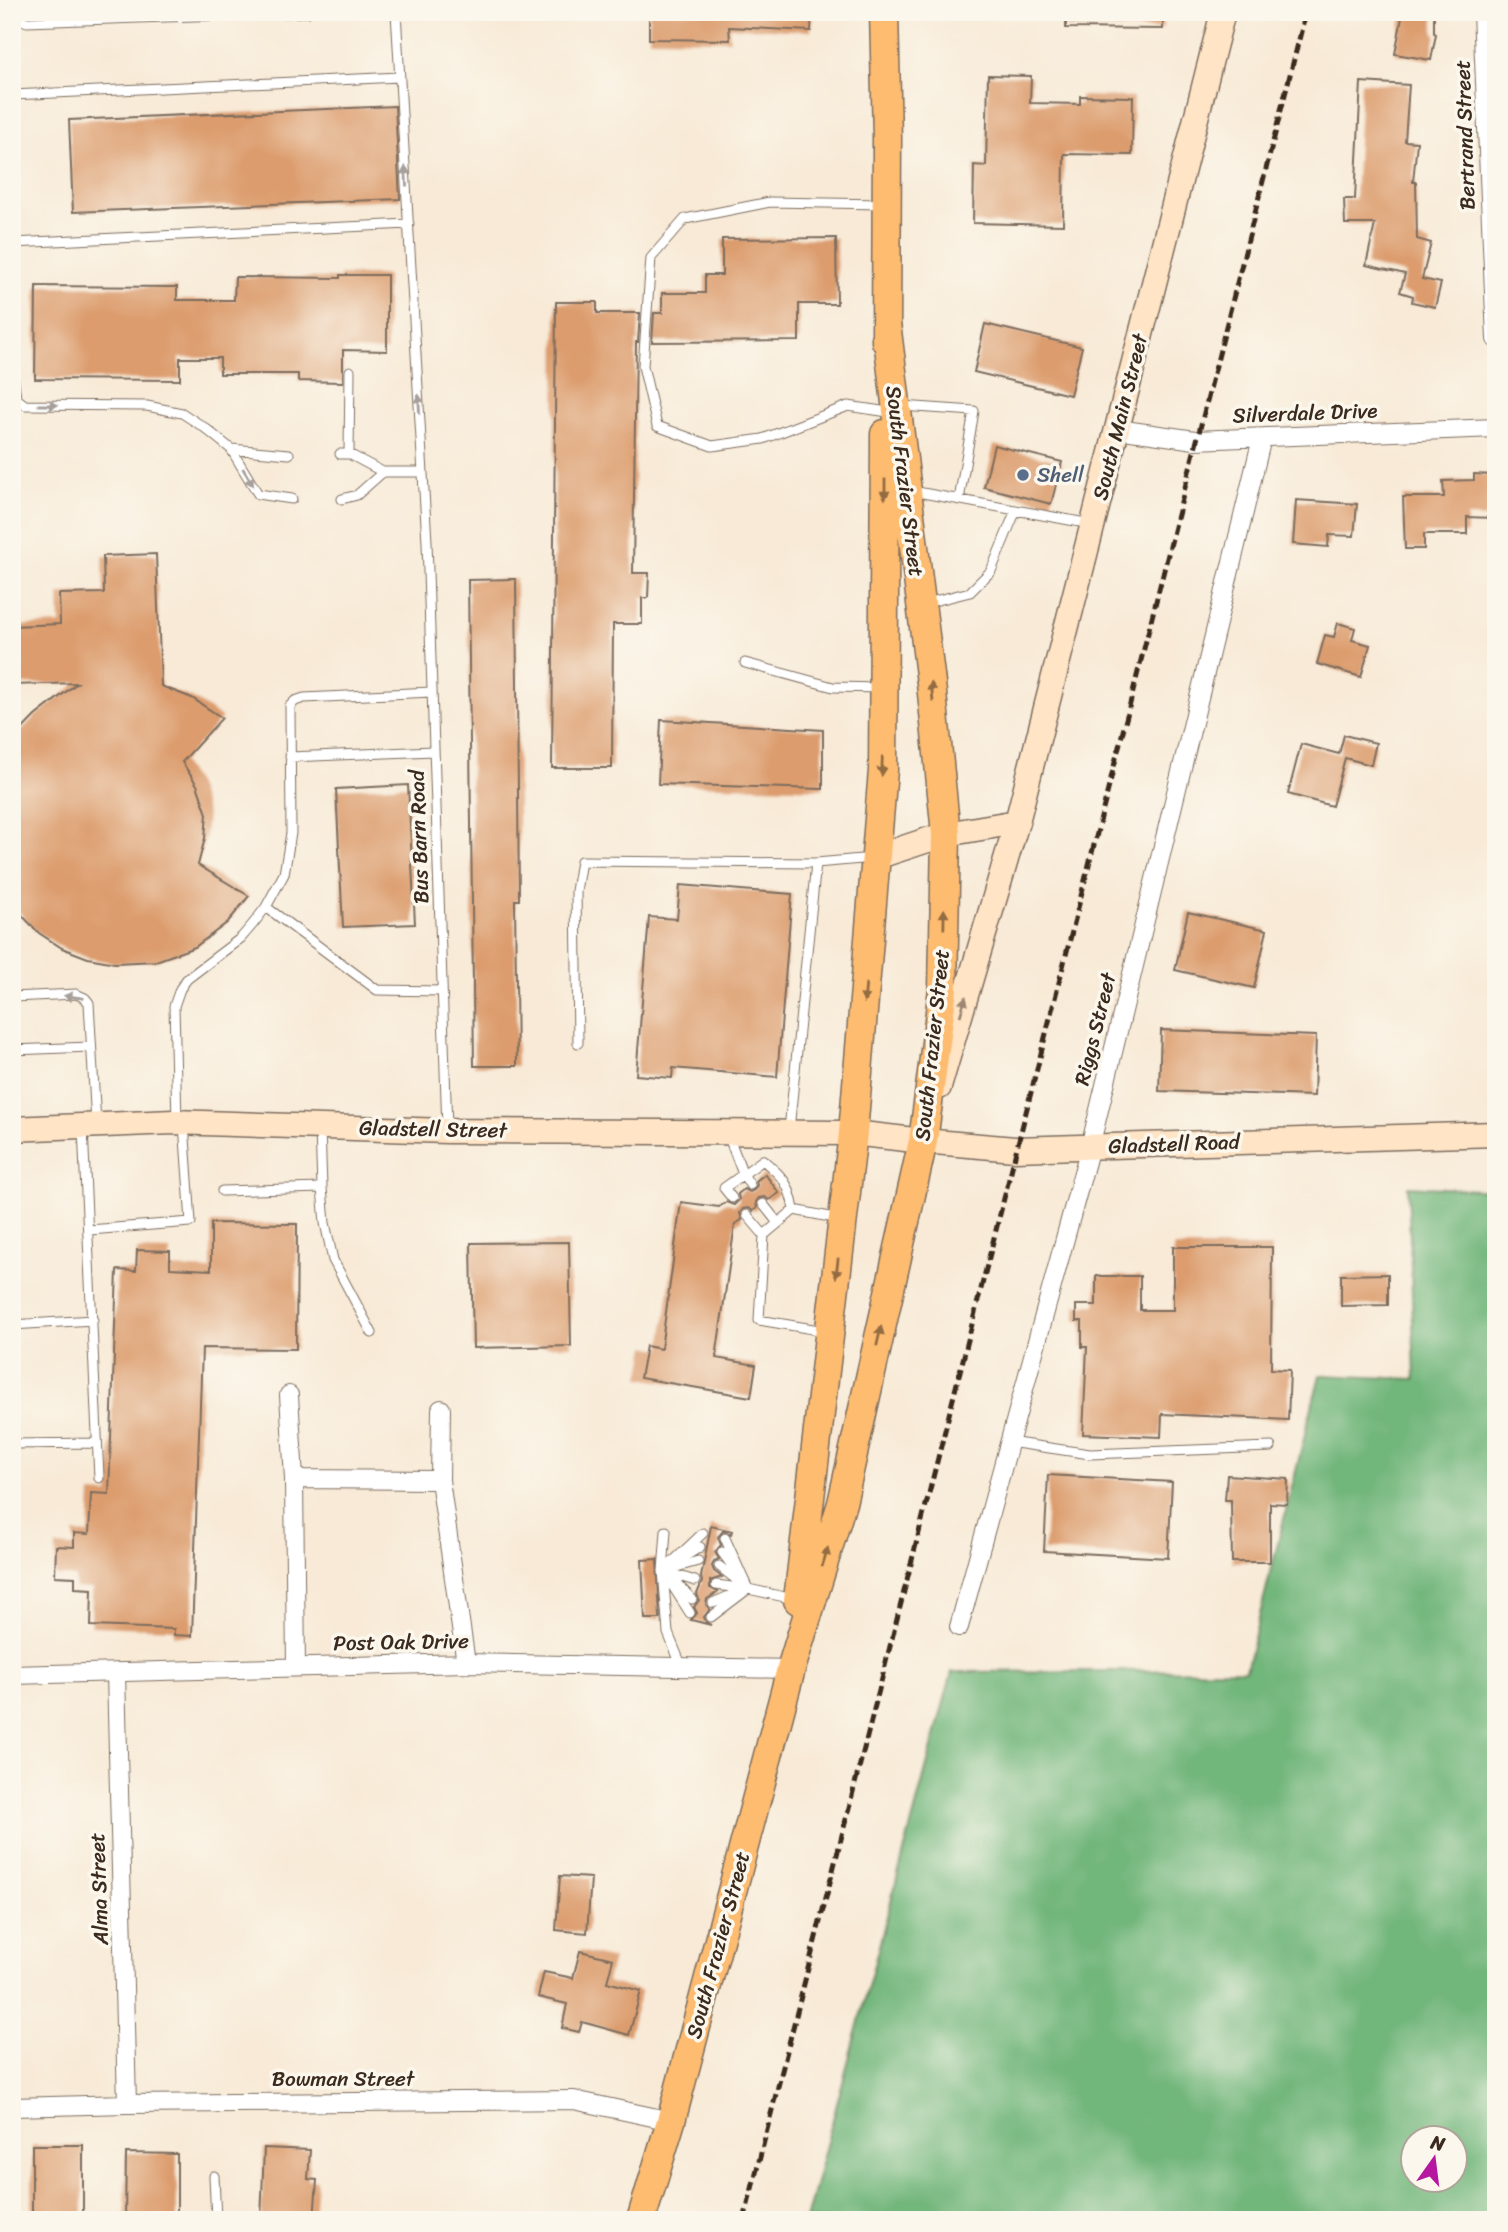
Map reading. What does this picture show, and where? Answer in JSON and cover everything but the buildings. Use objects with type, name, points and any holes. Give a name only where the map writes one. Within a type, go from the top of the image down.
[{"type":"main road","name":"South Frazier Street","points":[[791,1669],[853,1133],[883,770],[892,410],[886,323],[884,12]]},
{"type":"main road","name":"South Frazier Street","points":[[641,2220],[671,2121],[791,1669],[842,1503],[923,1142],[943,989],[946,834],[921,604],[892,410]]},
{"type":"street","name":"South Main Street","points":[[923,1142],[1017,822],[1223,12]]},
{"type":"street","name":"Bertrand Street","points":[[1482,12],[1490,58],[1496,339]]},
{"type":"street","name":"Silverdale Drive","points":[[1117,429],[1195,440],[1496,428]]},
{"type":"street","name":"Riggs Street","points":[[959,1627],[1090,1147],[1262,438]]},
{"type":"street","points":[[876,857],[946,834],[1017,822]]},
{"type":"street","name":"Gladstell Street","points":[[12,1129],[180,1122],[447,1130],[853,1133]]},
{"type":"street","name":"Gladstell Road","points":[[853,1133],[1015,1149],[1496,1134]]},
{"type":"street","points":[[289,1395],[294,1479],[296,1667]]},
{"type":"street","points":[[441,1409],[440,1480],[466,1663]]},
{"type":"street","points":[[294,1479],[440,1480]]},
{"type":"street","name":"Post Oak Drive","points":[[12,1675],[466,1663],[791,1669]]},
{"type":"street","name":"Alma Street","points":[[116,1672],[127,2104]]},
{"type":"street","name":"Bowman Street","points":[[12,2107],[574,2100],[671,2121]]},
{"type":"lane","points":[[12,16],[27,22],[308,12]]},
{"type":"lane","name":"Bus Barn Road","points":[[396,12],[427,542],[447,1130]]},
{"type":"lane","points":[[12,95],[400,77]]},
{"type":"lane","points":[[886,204],[770,202],[685,219],[651,258],[643,366],[657,426],[712,446],[763,439],[848,406],[892,410],[974,411],[959,500]]},
{"type":"lane","points":[[12,243],[409,224]]},
{"type":"lane","points":[[12,364],[16,398],[25,405],[147,405],[182,413],[231,449],[258,494],[292,499]]},
{"type":"lane","points":[[350,371],[345,454],[383,472],[423,472]]},
{"type":"lane","points":[[231,449],[289,454]]},
{"type":"lane","points":[[342,499],[358,495],[383,472]]},
{"type":"lane","points":[[906,490],[1093,524]]},
{"type":"lane","points":[[921,604],[970,592],[991,571],[1016,510]]},
{"type":"lane","points":[[745,663],[834,687],[883,688]]},
{"type":"lane","points":[[89,1230],[191,1222],[180,1122],[174,1006],[187,979],[241,938],[266,907],[284,874],[292,803],[290,706],[304,698],[432,692]]},
{"type":"lane","points":[[290,757],[433,751]]},
{"type":"lane","points":[[578,1043],[576,891],[581,861],[816,863],[876,857]]},
{"type":"lane","points":[[788,1132],[816,863]]},
{"type":"lane","points":[[266,907],[377,990],[442,991]]},
{"type":"lane","points":[[12,997],[76,994],[89,1003],[89,1230],[99,1478]]},
{"type":"lane","points":[[12,1050],[91,1047]]},
{"type":"lane","points":[[320,1126],[325,1223],[333,1260],[372,1332]]},
{"type":"lane","points":[[726,1131],[750,1185]]},
{"type":"lane","points":[[732,1198],[724,1188],[763,1160],[791,1190],[794,1210]]},
{"type":"lane","points":[[222,1191],[322,1188]]},
{"type":"lane","points":[[763,1204],[778,1223]]},
{"type":"lane","points":[[764,1234],[794,1210],[843,1219]]},
{"type":"lane","points":[[747,1215],[764,1234],[759,1320],[830,1332]]},
{"type":"lane","points":[[12,1325],[93,1320]]},
{"type":"lane","points":[[1009,1442],[1090,1454],[1271,1447]]},
{"type":"lane","points":[[12,1444],[97,1443]]},
{"type":"lane","points":[[666,1531],[663,1571],[668,1633],[682,1667]]},
{"type":"lane","points":[[663,1571],[703,1533]]},
{"type":"lane","points":[[725,1538],[748,1589]]},
{"type":"lane","points":[[663,1571],[700,1547]]},
{"type":"lane","points":[[722,1552],[748,1589]]},
{"type":"lane","points":[[663,1571],[698,1561]]},
{"type":"lane","points":[[719,1566],[748,1589]]},
{"type":"lane","points":[[663,1571],[695,1581]]},
{"type":"lane","points":[[663,1571],[692,1599]]},
{"type":"lane","points":[[663,1571],[690,1613]]},
{"type":"lane","points":[[716,1586],[748,1589],[799,1601]]},
{"type":"lane","points":[[713,1603],[748,1589]]},
{"type":"lane","points":[[711,1617],[748,1589]]},
{"type":"lane","points":[[214,2176],[216,2220]]},
{"type":"green space","points":[[1408,1186],[1496,1191],[1496,2220],[806,2220],[952,1672],[1246,1670],[1320,1375],[1415,1379]]},
{"type":"railway","points":[[744,2220],[1306,12]]},
{"type":"place","name":"Shell","points":[[1023,475]]}]
